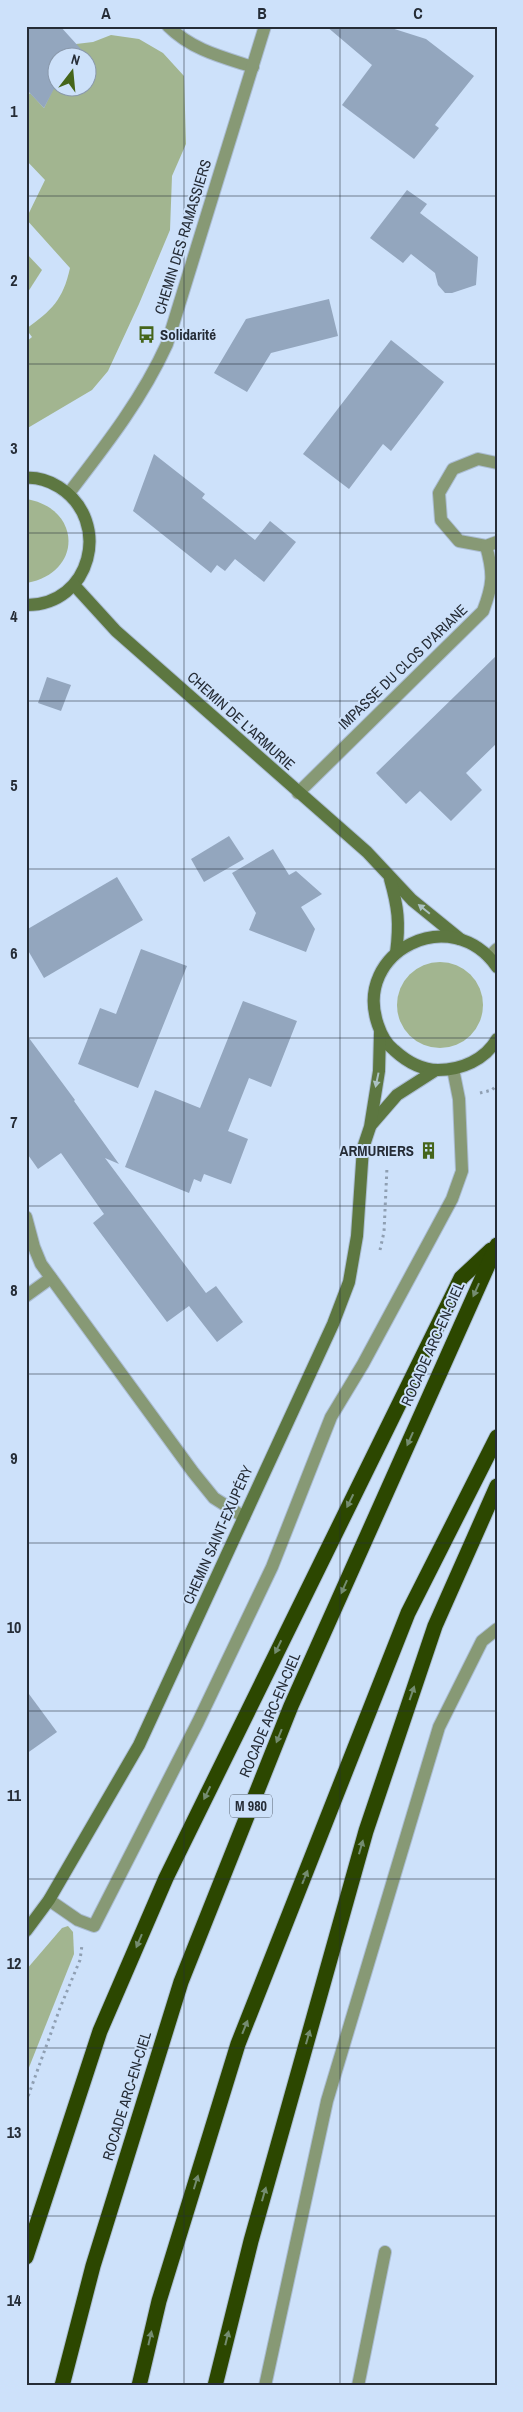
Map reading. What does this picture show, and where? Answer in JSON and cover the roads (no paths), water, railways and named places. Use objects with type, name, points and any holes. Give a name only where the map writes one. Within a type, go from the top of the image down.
[{"type":"highway","points":[[26,2257],[100,2031],[166,1878],[461,1278],[496,1245]]},
{"type":"highway","name":"ROCADE ARC-EN-CIEL","points":[[62,2386],[93,2266],[181,1982],[291,1706],[496,1245]]},
{"type":"highway","points":[[140,2386],[159,2301],[238,2044],[408,1613],[497,1437]]},
{"type":"highway","points":[[215,2386],[251,2241],[366,1831],[435,1626],[497,1486]]},
{"type":"street","points":[[168,26],[182,40],[200,50],[253,67]]},
{"type":"street","name":"CHEMIN DES RAMASSIERS","points":[[69,494],[130,412],[150,380],[167,344],[265,26]]},
{"type":"street","name":"IMPASSE DU CLOS D'ARIANE","points":[[298,793],[483,611],[491,592],[493,571],[491,544],[460,540],[441,520],[439,493],[453,470],[478,459],[497,463]]},
{"type":"street","points":[[26,478],[51,482],[69,494],[85,514],[91,538],[87,563],[74,585],[57,598],[37,605],[26,604]]},
{"type":"street","name":"CHEMIN DE L'ARMURIE","points":[[74,585],[116,631],[367,852],[390,878],[460,939]]},
{"type":"street","name":"CHEMIN DE L'ARMURIE","points":[[390,878],[398,906],[400,926],[396,952]]},
{"type":"street","points":[[494,958],[476,946],[460,939],[443,936],[426,937],[410,943],[396,952],[385,966],[377,981],[374,999],[375,1016],[380,1033],[390,1047],[404,1059],[419,1066],[436,1070],[453,1069],[469,1064],[484,1055],[496,1042]]},
{"type":"street","name":"CHEMIN SAINT-EXUPÉRY","points":[[26,1931],[49,1900],[139,1745],[333,1324],[349,1282],[357,1236],[363,1148],[370,1126],[379,1071],[380,1033]]},
{"type":"street","points":[[49,1900],[78,1920],[94,1926],[198,1722],[272,1567],[331,1417],[363,1364],[452,1199],[462,1171],[459,1098],[453,1069]]},
{"type":"street","name":"CHEMIN SAINT-EXUPÉRY","points":[[370,1126],[397,1095],[436,1070]]},
{"type":"street","points":[[26,1217],[34,1247],[41,1264],[51,1278],[214,1498],[244,1517]]},
{"type":"street","points":[[26,1296],[51,1278]]},
{"type":"street","points":[[265,2386],[328,2101],[439,1727],[482,1642],[497,1630]]},
{"type":"street","points":[[358,2386],[385,2252]]},
{"type":"place","name":"Solidarité","points":[[146,335]]},
{"type":"place","name":"ARMURIERS","points":[[428,1151]]}]
